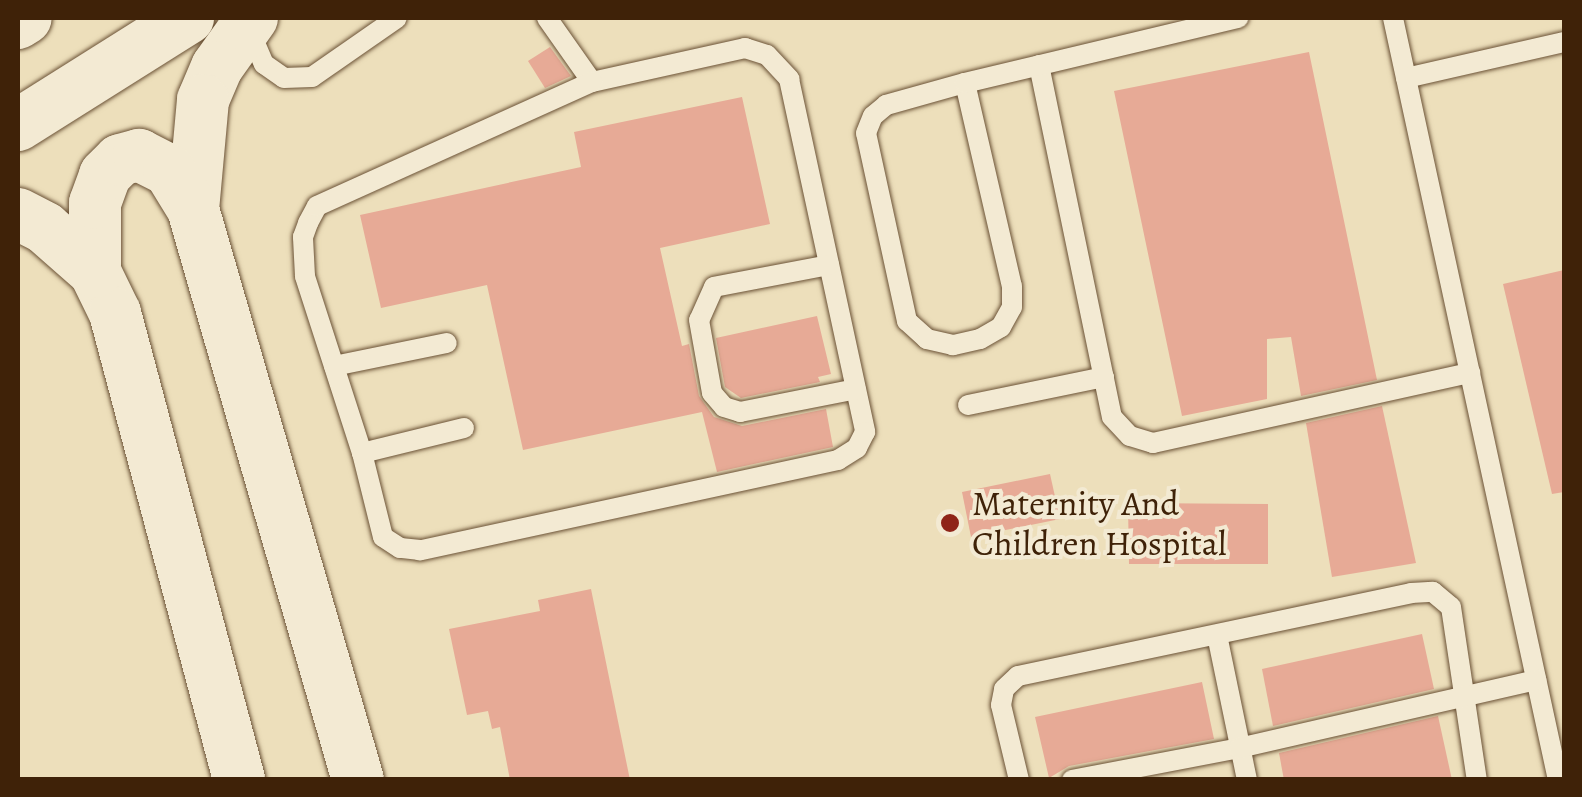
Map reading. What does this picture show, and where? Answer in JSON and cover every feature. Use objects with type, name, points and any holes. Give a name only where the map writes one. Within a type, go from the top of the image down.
[{"type":"street","points":[[18,23],[26,18]]},
{"type":"street","points":[[18,126],[188,18]]},
{"type":"street","points":[[194,209],[203,100],[217,67],[249,20]]},
{"type":"street","points":[[95,272],[96,203],[105,175],[120,160],[139,155],[169,170],[194,209],[358,780]]},
{"type":"street","points":[[18,214],[45,228],[95,272],[115,313],[239,780]]},
{"type":"lane","points":[[249,20],[264,64],[284,78],[312,78],[397,18]]},
{"type":"lane","points":[[547,18],[592,82]]},
{"type":"lane","points":[[965,84],[1012,286],[1012,308],[1001,327],[980,339],[952,345],[927,338],[907,321],[866,134],[873,116],[886,106],[965,84],[1238,18]]},
{"type":"lane","points":[[1393,18],[1558,780]]},
{"type":"lane","points":[[1406,78],[1564,42]]},
{"type":"lane","points":[[746,48],[767,56],[789,79],[866,432],[857,448],[838,460],[420,550],[400,548],[383,537],[362,452],[306,276],[303,237],[318,206],[592,82],[746,48]]},
{"type":"lane","points":[[1039,65],[1112,417],[1130,436],[1153,443],[1470,373]]},
{"type":"lane","points":[[830,266],[714,286],[699,320],[712,393],[724,408],[740,412],[856,389]]},
{"type":"lane","points":[[334,366],[447,343]]},
{"type":"lane","points":[[968,405],[1104,377]]},
{"type":"lane","points":[[362,452],[464,428]]},
{"type":"lane","points":[[1018,780],[1001,705],[1004,689],[1018,676],[1411,593],[1433,592],[1451,607],[1468,694],[1477,780]]},
{"type":"lane","points":[[1217,634],[1247,780]]},
{"type":"lane","points":[[1072,780],[1239,748],[1536,680]]},
{"type":"building","points":[[550,47],[571,76],[545,88],[528,61]]},
{"type":"building","points":[[1309,52],[1377,380],[1301,396],[1291,337],[1267,339],[1267,399],[1182,416],[1114,91]]},
{"type":"building","points":[[742,97],[770,224],[660,248],[682,346],[689,344],[699,396],[714,417],[742,426],[826,409],[833,447],[717,472],[702,412],[523,450],[487,285],[381,308],[360,215],[581,167],[574,132]]},
{"type":"building","points":[[1564,270],[1564,492],[1552,494],[1503,284]]},
{"type":"building","points":[[817,316],[831,374],[818,377],[820,382],[741,398],[725,387],[716,338]]},
{"type":"building","points":[[1382,406],[1416,563],[1332,577],[1306,423]]},
{"type":"building","points":[[1050,474],[1060,519],[971,537],[962,492]]},
{"type":"building","points":[[1128,503],[1268,504],[1268,564],[1129,564]]},
{"type":"building","points":[[591,589],[630,780],[510,780],[500,727],[492,729],[488,711],[467,715],[449,629],[540,611],[538,600]]},
{"type":"building","points":[[1422,634],[1434,689],[1273,726],[1262,669]]},
{"type":"building","points":[[1202,682],[1214,739],[1069,766],[1049,778],[1035,717]]},
{"type":"building","points":[[1438,716],[1452,780],[1284,780],[1279,753]]},
{"type":"place","name":"Maternity And Children Hospital","points":[[950,523]]}]
